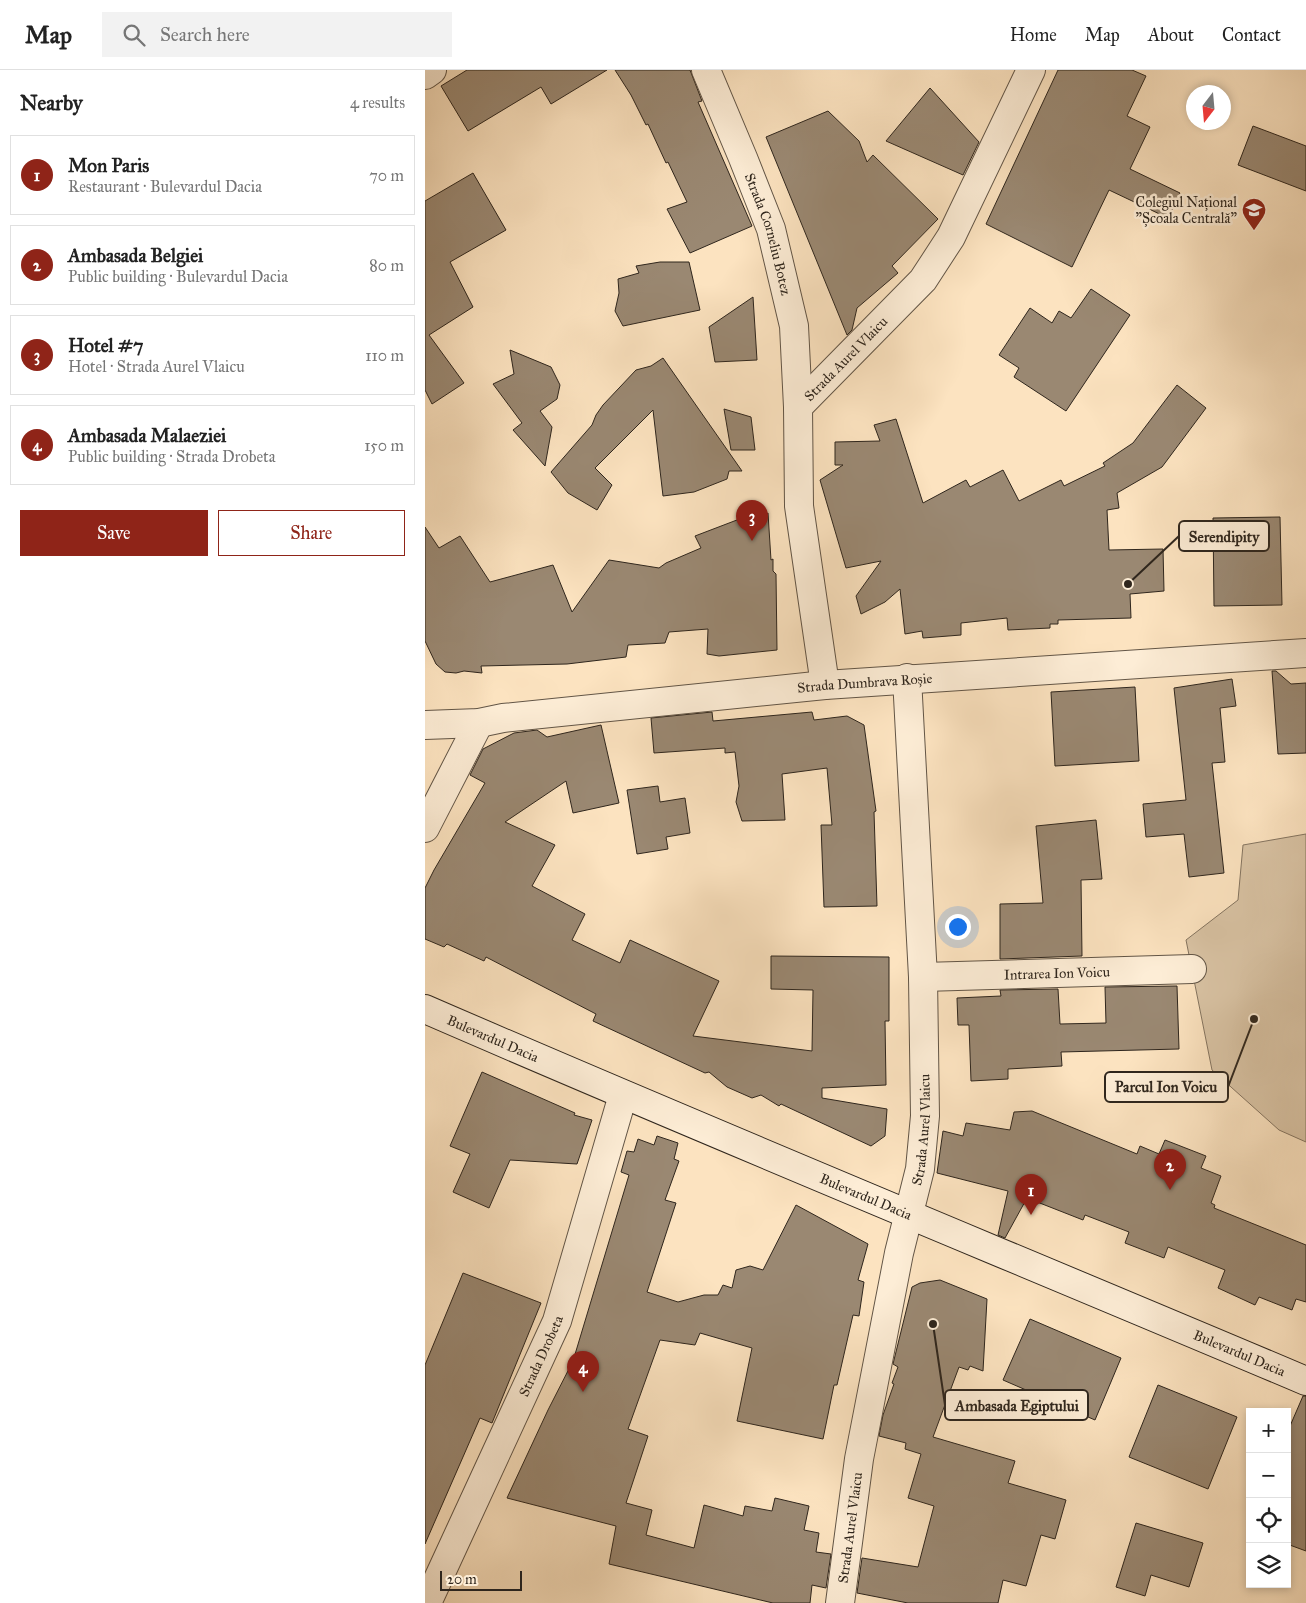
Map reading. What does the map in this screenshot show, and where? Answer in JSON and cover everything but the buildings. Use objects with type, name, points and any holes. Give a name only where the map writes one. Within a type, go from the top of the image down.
[{"type":"street","name":"Strada Corneliu Botez","points":[[706,70],[771,229],[794,326],[798,407]]},
{"type":"street","name":"Strada Aurel Vlaicu","points":[[825,685],[799,506],[798,407],[923,280],[951,237],[1031,70]]},
{"type":"street","name":"Strada Dumbrava Roșie","points":[[425,725],[479,723],[503,718],[907,678],[1306,653]]},
{"type":"street","name":"Strada Aurel Vlaicu","points":[[840,1603],[859,1458],[897,1263],[919,1169],[925,1116],[923,977],[907,678]]},
{"type":"street","points":[[425,828],[479,723]]},
{"type":"street","name":"Intrarea Ion Voicu","points":[[923,977],[1192,969]]},
{"type":"street","name":"Bulevardul Dacia","points":[[425,1009],[623,1095],[1306,1381]]},
{"type":"street","name":"Strada Drobeta","points":[[427,1603],[557,1321],[623,1095]]},
{"type":"shaded area","points":[[1306,834],[1306,1142],[1279,1130],[1212,1070],[1186,940],[1238,900],[1243,845]]},
{"type":"place","name":"Colegiul Național \"Școala Centrală\"","points":[[1254,231]]},
{"type":"place","name":"Hotel #7","points":[[752,541]]},
{"type":"place","name":"Serendipity","points":[[1128,584]]},
{"type":"place","name":"Parcul Ion Voicu","points":[[1254,1019]]},
{"type":"place","name":"Ambasada Belgiei","points":[[1170,1190]]},
{"type":"place","name":"Mon Paris","points":[[1031,1215]]},
{"type":"place","name":"Ambasada Egiptului","points":[[933,1324]]},
{"type":"place","name":"Ambasada Malaeziei","points":[[583,1392]]}]
